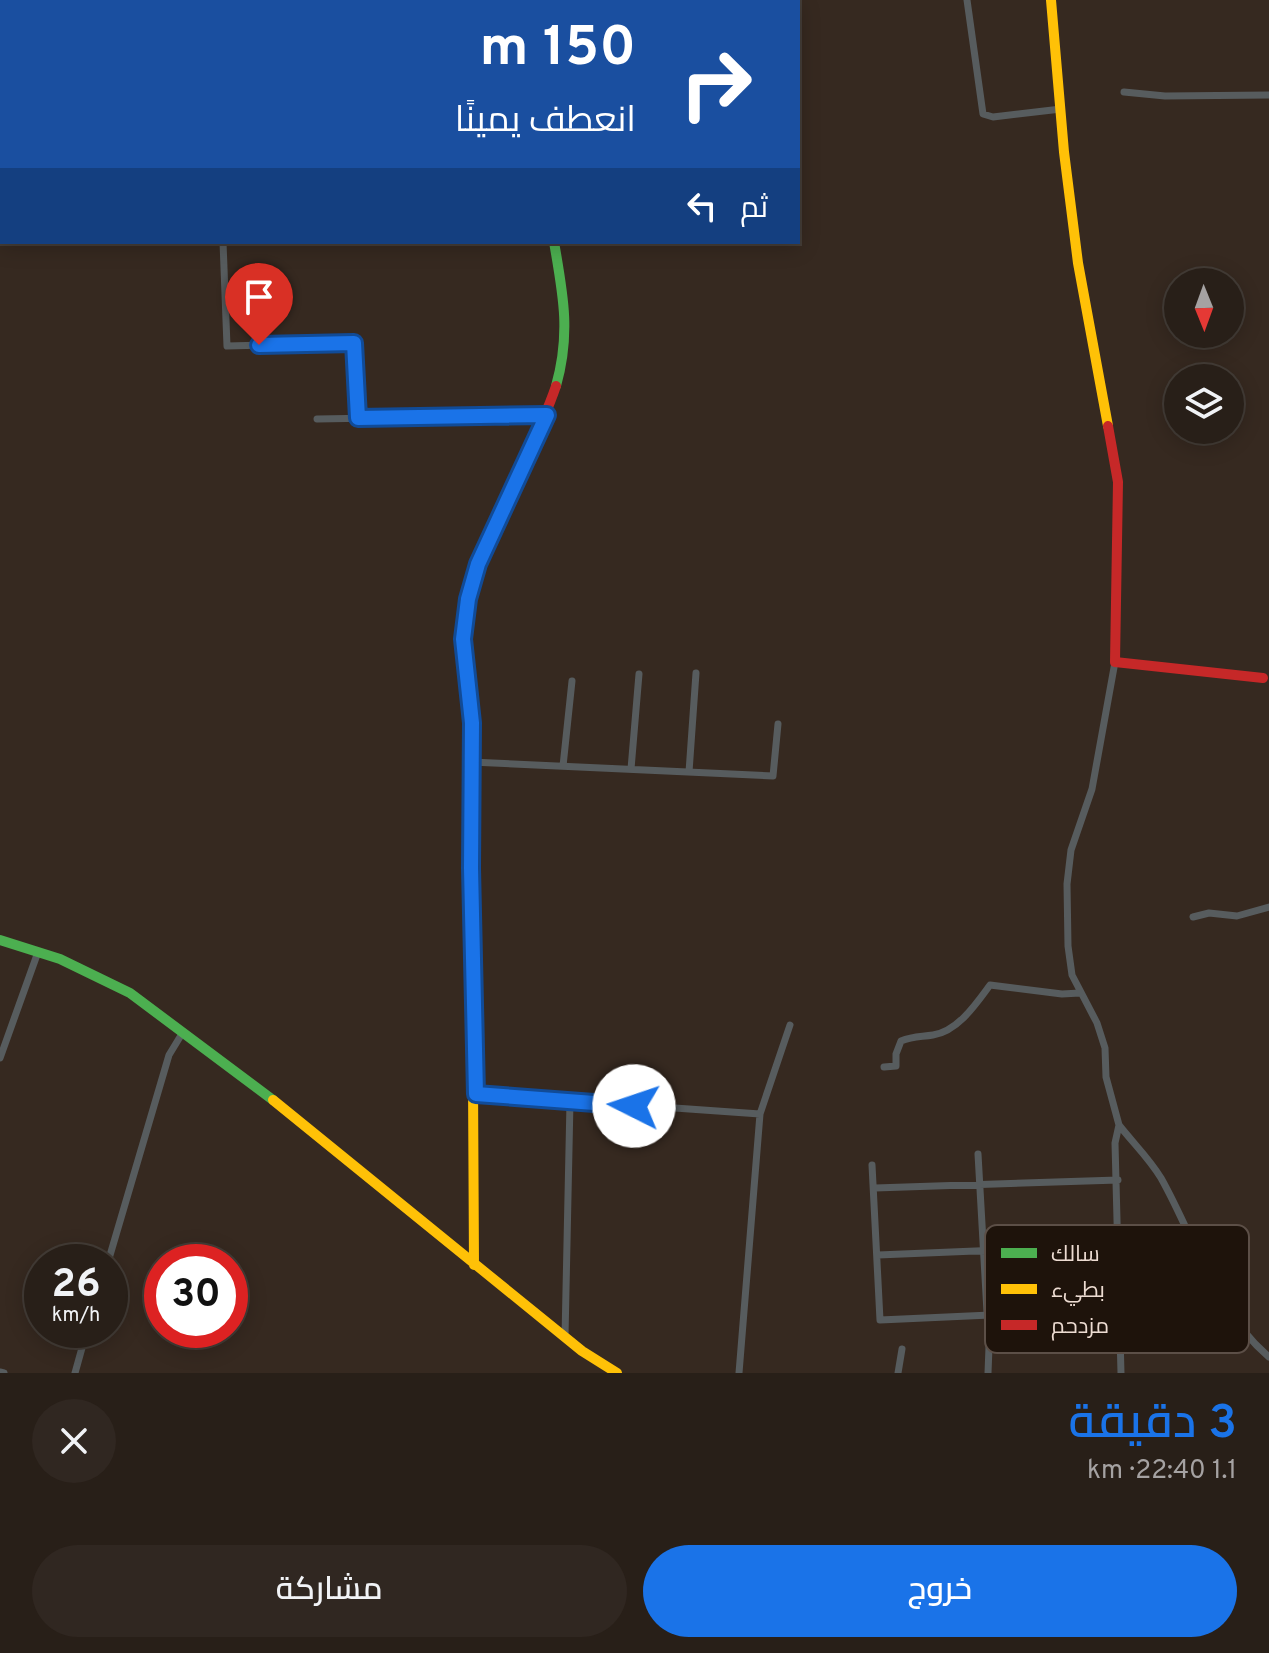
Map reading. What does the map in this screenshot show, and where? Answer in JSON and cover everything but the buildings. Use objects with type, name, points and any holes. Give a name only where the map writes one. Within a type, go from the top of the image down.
[{"type":"street","points":[[967,0],[983,114],[993,117],[1061,109]]},
{"type":"street","points":[[1051,0],[1078,263],[1118,482],[1115,662],[1092,789],[1071,850],[1067,884],[1068,946],[1072,975],[1097,1023],[1105,1048],[1106,1077],[1119,1125],[1149,1158],[1183,1225]]},
{"type":"street","points":[[1124,92],[1165,96],[1269,95]]},
{"type":"street","points":[[223,244],[227,346],[354,343],[358,418]]},
{"type":"street","points":[[474,1265],[476,1094],[470,687],[463,639],[468,599],[478,564],[547,415],[566,343],[554,244]]},
{"type":"street","points":[[317,419],[547,415]]},
{"type":"street","points":[[1115,662],[1263,678]]},
{"type":"street","points":[[689,772],[696,673]]},
{"type":"street","points":[[631,769],[639,674]]},
{"type":"street","points":[[563,766],[572,681]]},
{"type":"street","points":[[471,762],[773,776],[778,724]]},
{"type":"street","points":[[1193,917],[1209,913],[1237,916],[1269,907]]},
{"type":"street","points":[[0,940],[60,959],[130,993],[236,1070],[474,1265],[565,1337],[617,1373]]},
{"type":"street","points":[[0,1058],[38,952]]},
{"type":"street","points":[[884,1067],[896,1066],[901,1041],[914,1035],[935,1035],[957,1024],[990,985],[1062,994],[1080,993]]},
{"type":"street","points":[[739,1373],[760,1114],[790,1025]]},
{"type":"street","points":[[113,1244],[169,1055],[183,1032]]},
{"type":"street","points":[[476,1094],[760,1114]]},
{"type":"street","points":[[565,1337],[570,1102]]},
{"type":"street","points":[[1118,1225],[1115,1143],[1119,1125]]},
{"type":"street","points":[[878,1255],[985,1252],[978,1154]]},
{"type":"street","points":[[872,1165],[880,1320],[985,1315]]},
{"type":"street","points":[[875,1188],[1118,1180]]},
{"type":"street","points":[[1249,1338],[1269,1357]]},
{"type":"street","points":[[75,1373],[82,1348]]},
{"type":"street","points":[[898,1373],[902,1349]]},
{"type":"street","points":[[987,1353],[988,1373]]},
{"type":"traffic: fast","points":[[554,244],[563,296],[564,331],[556,386]]},
{"type":"traffic: fast","points":[[0,940],[60,959],[130,993],[273,1100]]},
{"type":"traffic: slow","points":[[1051,0],[1064,152],[1078,263],[1108,426]]},
{"type":"traffic: slow","points":[[471,711],[474,1265]]},
{"type":"traffic: slow","points":[[273,1100],[582,1351],[617,1373]]},
{"type":"traffic: jam","points":[[471,711],[464,656],[468,605],[488,541],[556,386]]},
{"type":"traffic: jam","points":[[1108,426],[1118,482],[1115,662],[1263,678]]},
{"type":"route","points":[[259,345],[354,343],[358,418],[547,415],[478,564],[468,599],[463,639],[472,723],[471,868],[476,1094],[634,1106]]}]
